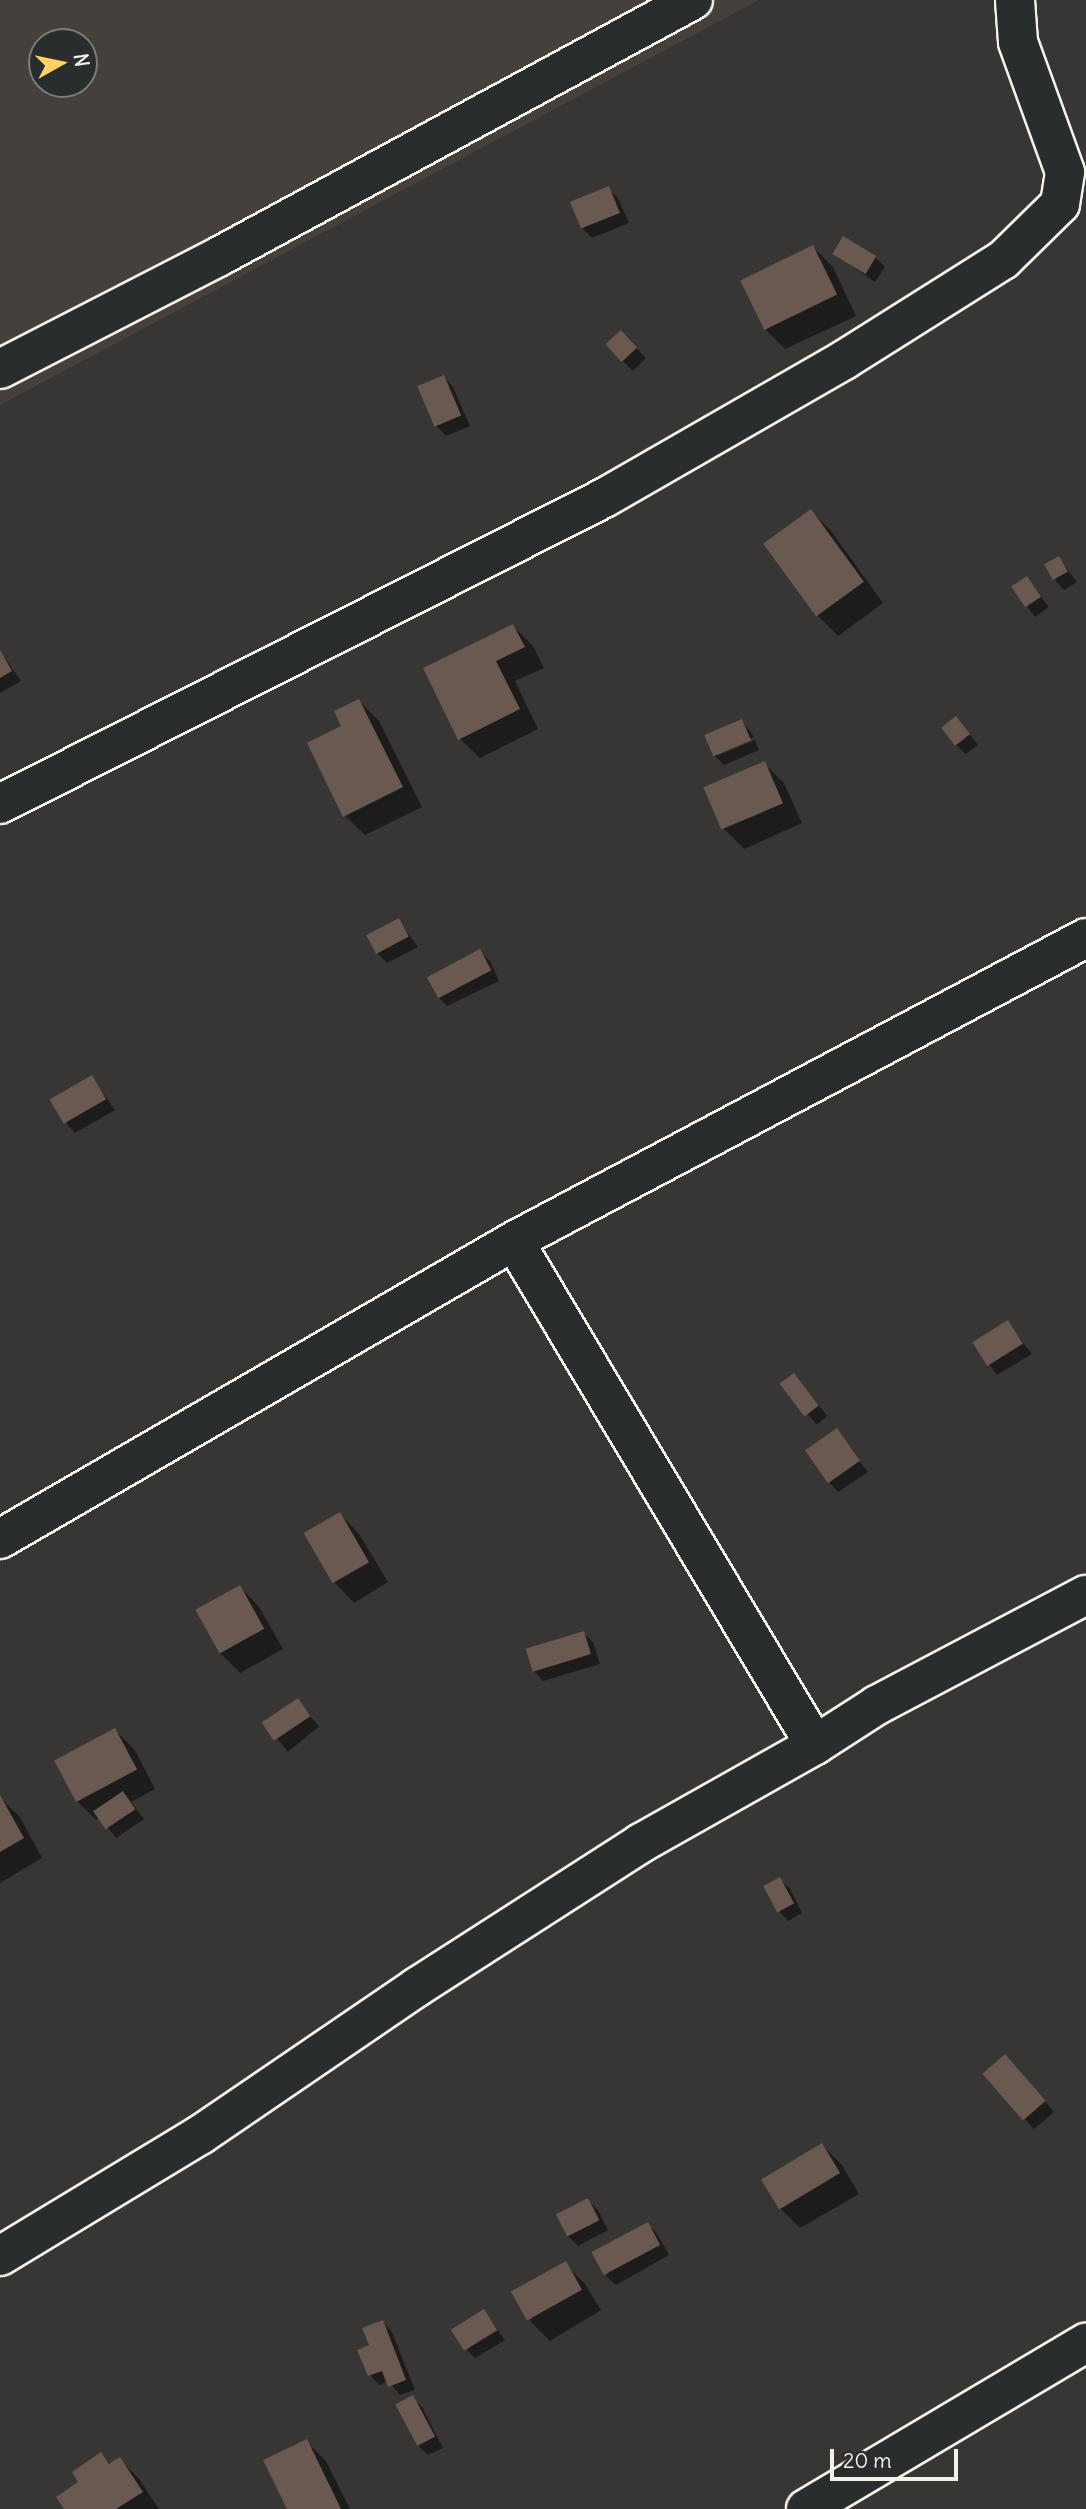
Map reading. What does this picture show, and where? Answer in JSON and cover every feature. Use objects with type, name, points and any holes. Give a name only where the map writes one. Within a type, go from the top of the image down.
[{"type":"street","points":[[0,369],[218,257],[694,0]]},
{"type":"street","points":[[0,804],[604,498],[844,360],[1003,260],[1073,198],[1018,42],[1015,0]]},
{"type":"street","points":[[0,1539],[514,1241],[1086,938]]},
{"type":"street","points":[[514,1241],[815,1745]]},
{"type":"street","points":[[0,2256],[200,2135],[417,1987],[641,1843],[815,1745],[877,1705],[1086,1595]]},
{"type":"street","points":[[806,2509],[1086,2343]]},
{"type":"shaded area","points":[[0,0],[759,0],[0,405]]},
{"type":"building","points":[[609,186],[620,213],[581,229],[570,202]]},
{"type":"building","points":[[843,236],[876,256],[866,274],[832,254]]},
{"type":"building","points":[[813,245],[837,294],[764,330],[740,281]]},
{"type":"building","points":[[621,330],[637,348],[621,362],[605,344]]},
{"type":"building","points":[[444,375],[461,416],[434,427],[417,386]]},
{"type":"building","points":[[811,509],[864,582],[816,616],[763,544]]},
{"type":"building","points":[[1059,556],[1068,572],[1053,580],[1044,564]]},
{"type":"building","points":[[1027,576],[1041,597],[1025,607],[1011,587]]},
{"type":"building","points":[[513,624],[525,647],[496,661],[520,709],[458,740],[423,668]]},
{"type":"building","points":[[0,650],[12,671],[0,678]]},
{"type":"building","points":[[359,699],[403,787],[343,817],[307,743],[341,726],[334,711]]},
{"type":"building","points":[[956,716],[970,734],[955,746],[941,728]]},
{"type":"building","points":[[742,719],[751,740],[713,756],[704,735]]},
{"type":"building","points":[[765,761],[783,803],[721,830],[703,787]]},
{"type":"building","points":[[399,918],[409,937],[376,954],[366,935]]},
{"type":"building","points":[[480,949],[491,970],[438,998],[427,977]]},
{"type":"building","points":[[92,1075],[106,1099],[64,1124],[50,1100]]},
{"type":"building","points":[[1008,1320],[1023,1344],[987,1366],[972,1342]]},
{"type":"building","points":[[794,1373],[819,1406],[804,1417],[780,1384]]},
{"type":"building","points":[[837,1428],[860,1461],[828,1483],[805,1450]]},
{"type":"building","points":[[340,1512],[369,1562],[333,1583],[304,1533]]},
{"type":"building","points":[[240,1585],[264,1629],[220,1653],[195,1610]]},
{"type":"building","points":[[584,1631],[591,1654],[533,1672],[526,1649]]},
{"type":"building","points":[[298,1698],[310,1716],[274,1741],[262,1723]]},
{"type":"building","points":[[115,1728],[137,1769],[76,1802],[54,1760]]},
{"type":"building","points":[[123,1791],[135,1809],[105,1829],[93,1811]]},
{"type":"building","points":[[0,1795],[24,1838],[0,1852]]},
{"type":"building","points":[[780,1877],[794,1903],[777,1912],[763,1886]]},
{"type":"building","points":[[1005,2054],[1046,2101],[1023,2120],[982,2074]]},
{"type":"building","points":[[822,2143],[840,2173],[779,2210],[761,2180]]},
{"type":"building","points":[[588,2198],[599,2220],[567,2237],[556,2214]]},
{"type":"building","points":[[648,2222],[660,2245],[604,2275],[591,2252]]},
{"type":"building","points":[[566,2261],[582,2290],[527,2320],[511,2292]]},
{"type":"building","points":[[484,2309],[497,2330],[464,2351],[451,2330]]},
{"type":"building","points":[[383,2320],[406,2380],[388,2387],[382,2371],[368,2376],[357,2350],[369,2345],[362,2328]]},
{"type":"building","points":[[413,2395],[435,2436],[417,2446],[395,2404]]},
{"type":"building","points":[[307,2439],[341,2509],[287,2509],[263,2460]]},
{"type":"building","points":[[101,2452],[109,2464],[120,2457],[143,2492],[116,2509],[64,2509],[56,2497],[78,2482],[72,2472]]}]
